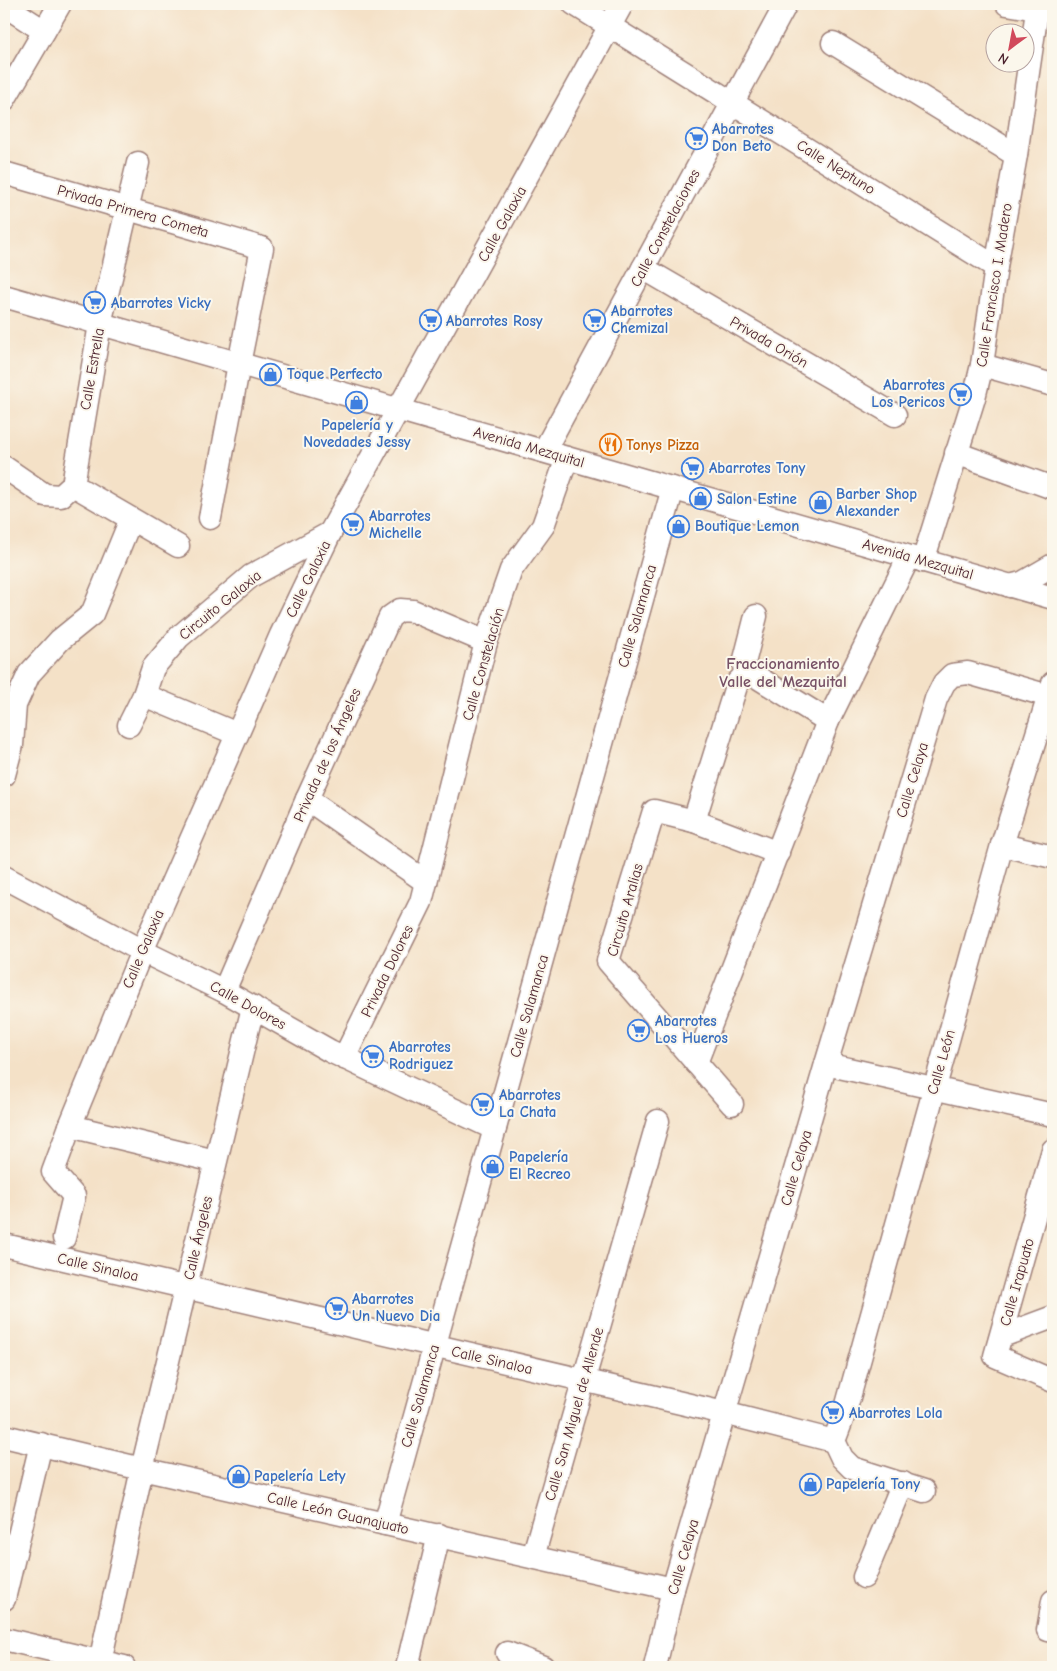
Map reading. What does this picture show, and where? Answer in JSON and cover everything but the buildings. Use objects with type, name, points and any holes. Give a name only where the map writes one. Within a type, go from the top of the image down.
[{"type":"street","points":[[4,100],[60,4]]},
{"type":"street","name":"Calle Neptuno","points":[[574,4],[996,267]]},
{"type":"street","name":"Calle Galaxia","points":[[64,1238],[74,1196],[53,1172],[142,951],[281,635],[330,533],[622,4]]},
{"type":"street","name":"Calle Constelaciones","points":[[544,451],[786,4]]},
{"type":"street","points":[[1007,4],[1037,6]]},
{"type":"street","points":[[4,5],[44,31]]},
{"type":"street","name":"Calle Francisco I. Madero","points":[[916,559],[956,453],[974,398],[982,365],[996,267],[1016,155],[1037,6]]},
{"type":"street","points":[[833,43],[1016,155]]},
{"type":"street","name":"Calle Estrella","points":[[67,490],[100,324],[138,163]]},
{"type":"street","name":"Privada Primera Cometa","points":[[4,173],[262,248],[238,364]]},
{"type":"street","name":"Privada Orión","points":[[644,268],[895,415]]},
{"type":"street","name":"Avenida Mezquital","points":[[4,296],[1053,598]]},
{"type":"street","points":[[210,518],[238,364]]},
{"type":"street","points":[[982,365],[1053,385]]},
{"type":"street","points":[[956,453],[1050,487]]},
{"type":"street","name":"Calle Constelación","points":[[426,882],[486,642],[511,570],[544,526],[567,458]]},
{"type":"street","points":[[4,467],[45,495],[67,490],[132,519],[178,546]]},
{"type":"street","name":"Calle Salamanca","points":[[385,1524],[673,488]]},
{"type":"street","points":[[4,775],[12,745],[15,705],[29,674],[60,640],[92,614],[132,519]]},
{"type":"street","name":"Circuito Galaxia","points":[[129,725],[144,695],[153,668],[179,637],[251,576],[330,533]]},
{"type":"street","points":[[732,1104],[696,1063],[828,721],[916,559]]},
{"type":"street","points":[[1010,586],[1022,583],[1053,565]]},
{"type":"street","name":"Privada de los Ángeles","points":[[224,991],[307,799],[390,617],[400,610],[414,611],[486,642]]},
{"type":"street","points":[[694,821],[736,683],[744,675],[744,663],[756,616]]},
{"type":"street","name":"Calle Celaya","points":[[655,1667],[674,1589],[724,1413],[826,1064],[936,700],[944,683],[952,676],[968,673],[1051,689]]},
{"type":"street","points":[[744,675],[757,677],[828,721]]},
{"type":"street","name":"Calle León","points":[[834,1441],[845,1412],[1002,845],[1051,689]]},
{"type":"street","points":[[144,695],[237,734]]},
{"type":"street","points":[[307,799],[426,882]]},
{"type":"street","name":"Circuito Aralias","points":[[696,1063],[608,961],[654,812],[694,821],[778,853]]},
{"type":"street","points":[[1002,845],[1053,857]]},
{"type":"street","name":"Calle Dolores","points":[[4,878],[142,951],[224,991],[344,1058],[495,1129]]},
{"type":"street","name":"Privada Dolores","points":[[344,1058],[421,902],[426,882]]},
{"type":"street","name":"Calle Ángeles","points":[[100,1662],[142,1469],[253,1007]]},
{"type":"street","points":[[826,1064],[1053,1116]]},
{"type":"street","name":"Calle San Miguel de Allende","points":[[533,1557],[658,1121]]},
{"type":"street","points":[[70,1126],[215,1162]]},
{"type":"street","name":"Calle Irapuato","points":[[998,1346],[1053,1150]]},
{"type":"street","name":"Calle Sinaloa","points":[[4,1246],[724,1413],[834,1441]]},
{"type":"street","points":[[1053,1317],[998,1346],[1053,1381]]},
{"type":"street","name":"Calle León Guanajuato","points":[[4,1436],[674,1589]]},
{"type":"street","points":[[834,1441],[842,1458],[852,1468],[924,1491]]},
{"type":"street","points":[[4,1599],[41,1444]]},
{"type":"street","points":[[864,1577],[903,1483]]},
{"type":"street","points":[[407,1667],[439,1535]]},
{"type":"street","points":[[1053,1601],[1048,1630],[1053,1631]]},
{"type":"street","points":[[4,1640],[124,1667]]},
{"type":"street","points":[[507,1652],[543,1667]]},
{"type":"place","name":"Abarrotes Don Beto","points":[[696,138]]},
{"type":"place","name":"Abarrotes Vicky","points":[[95,303]]},
{"type":"place","name":"Abarrotes Chemizal","points":[[595,320]]},
{"type":"place","name":"Abarrotes Rosy","points":[[430,321]]},
{"type":"place","name":"Toque Perfecto","points":[[271,374]]},
{"type":"place","name":"Abarrotes Los Pericos","points":[[961,394]]},
{"type":"place","name":"Papelería y Novedades Jessy","points":[[357,402]]},
{"type":"place","name":"Tonys Pizza","points":[[610,445]]},
{"type":"place","name":"Abarrotes Tony","points":[[693,468]]},
{"type":"place","name":"Salon Estine","points":[[701,499]]},
{"type":"place","name":"Barber Shop Alexander","points":[[820,503]]},
{"type":"place","name":"Abarrotes Michelle","points":[[353,525]]},
{"type":"place","name":"Boutique Lemon","points":[[679,526]]},
{"type":"place","name":"Abarrotes Los Hueros","points":[[639,1030]]},
{"type":"place","name":"Abarrotes Rodriguez","points":[[373,1056]]},
{"type":"place","name":"Abarrotes La Chata","points":[[483,1104]]},
{"type":"place","name":"Papelería El Recreo","points":[[493,1166]]},
{"type":"place","name":"Abarrotes Un Nuevo Dia","points":[[336,1308]]},
{"type":"place","name":"Abarrotes Lola","points":[[833,1413]]},
{"type":"place","name":"Papelería Lety","points":[[238,1476]]},
{"type":"place","name":"Papelería Tony","points":[[810,1484]]},
{"type":"district","name":"Fraccionamiento Valle del Mezquital","points":[[783,672]]}]
